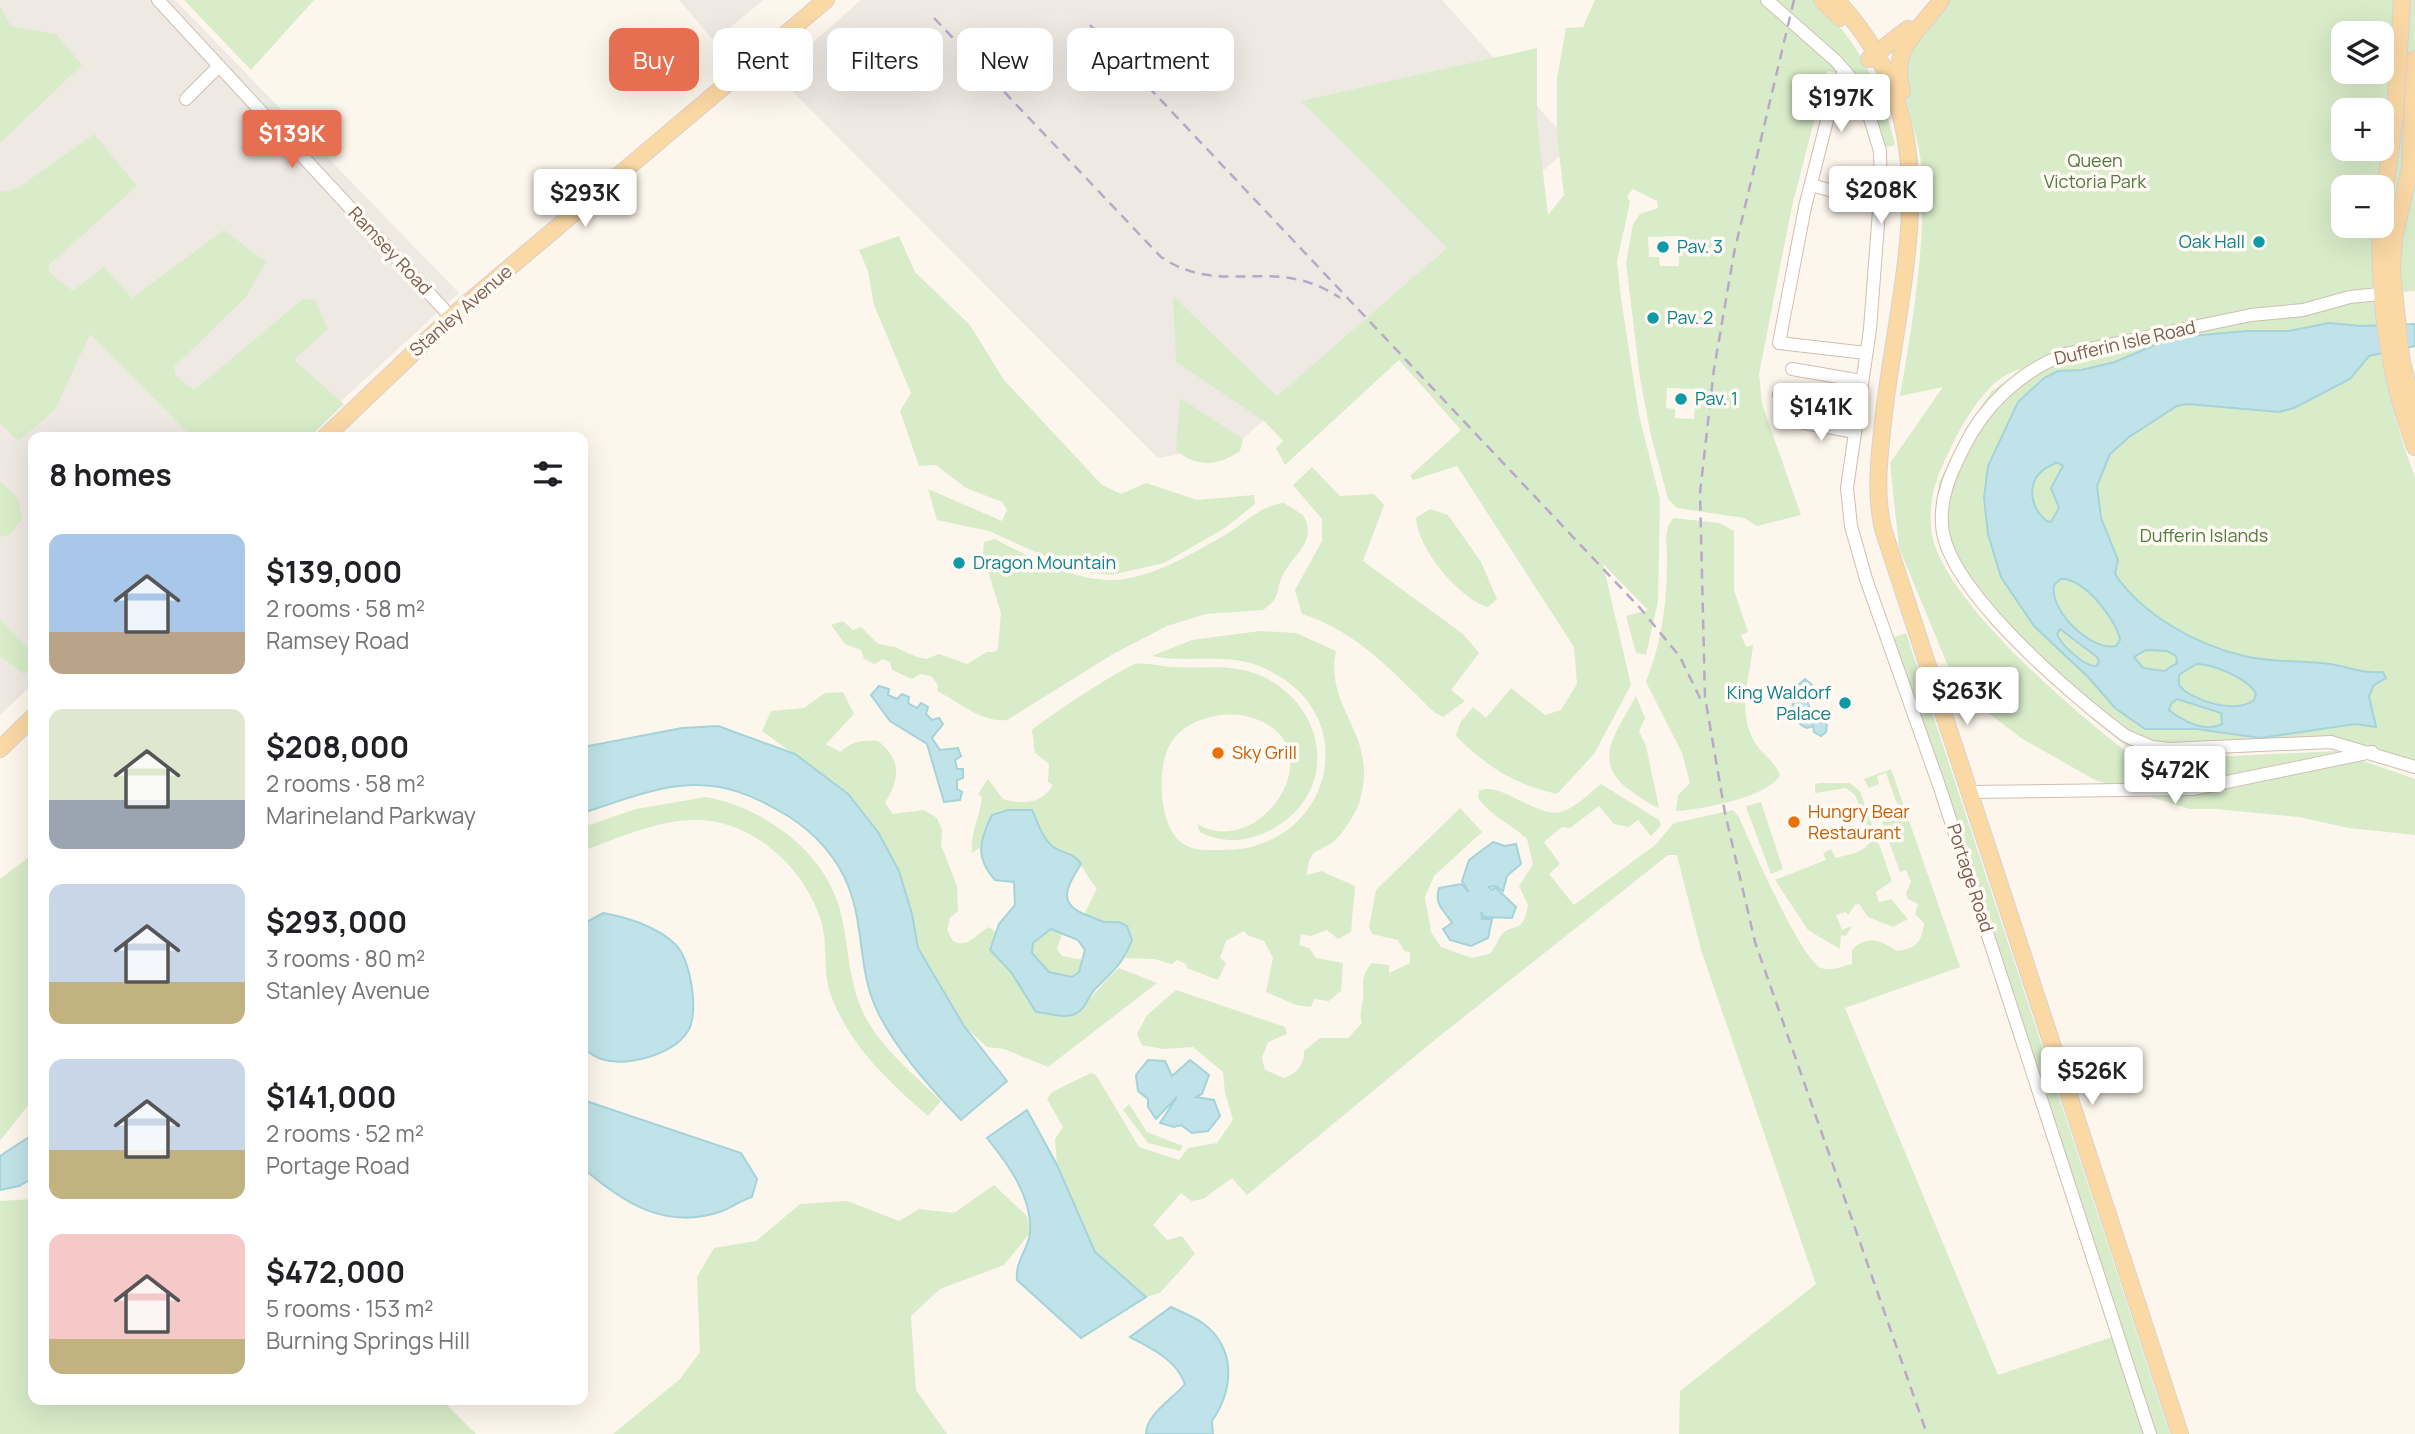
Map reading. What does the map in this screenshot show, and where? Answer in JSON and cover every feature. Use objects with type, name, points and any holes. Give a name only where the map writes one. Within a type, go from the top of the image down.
[{"type":"main road","name":"Stanley Avenue","points":[[330,432],[451,317],[826,0]]},
{"type":"main road","points":[[1822,0],[1873,56]]},
{"type":"main road","points":[[1836,0],[1873,56]]},
{"type":"main road","points":[[1873,56],[1909,28],[1933,0]]},
{"type":"main road","points":[[1907,261],[1918,212],[1919,173],[1911,123],[1899,77],[1899,60],[1906,43],[1941,0]]},
{"type":"main road","points":[[2387,175],[2395,115],[2402,0]]},
{"type":"main road","name":"Portage Road","points":[[1873,56],[1899,103],[1910,153],[1912,194],[1907,261],[1887,390]]},
{"type":"main road","name":"Portage Road","points":[[1873,56],[1890,106],[1902,168],[1887,390],[1877,482],[1880,516],[2180,1434]]},
{"type":"main road","points":[[2388,293],[2394,237],[2410,168],[2415,59]]},
{"type":"main road","points":[[2382,238],[2401,406],[2415,447]]},
{"type":"main road","points":[[2396,357],[2415,415]]},
{"type":"main road","points":[[0,749],[28,722]]},
{"type":"street","name":"Ramsey Road","points":[[158,0],[451,317]]},
{"type":"street","name":"Portage Road","points":[[1767,0],[1845,71],[1864,99],[1880,151],[1880,197],[1871,315],[1847,488],[1852,526],[1866,579],[1940,788],[2150,1434]]},
{"type":"street","points":[[186,99],[219,66]]},
{"type":"street","points":[[1845,71],[1836,85],[1811,185],[1779,343],[1866,353]]},
{"type":"street","points":[[1811,185],[1854,197],[1880,197]]},
{"type":"street","name":"Dufferin Isle Road","points":[[2388,293],[2350,297],[2303,310],[2251,315],[2065,354],[2037,365],[2007,388],[1972,431],[1947,482],[1941,526],[1949,555],[1997,622],[2126,736],[2152,747],[2169,749],[2331,742],[2415,766]]},
{"type":"street","points":[[1793,369],[1862,382]]},
{"type":"street","points":[[1779,394],[1859,406]]},
{"type":"street","points":[[1793,421],[1855,432]]},
{"type":"street","points":[[1970,792],[2193,789],[2372,752]]},
{"type":"shaded area","points":[[0,0],[175,0],[459,293],[307,432],[28,432],[28,689],[0,715]]},
{"type":"shaded area","points":[[679,0],[763,0],[730,28],[713,28],[713,40]]},
{"type":"shaded area","points":[[861,0],[1442,0],[1572,145],[1238,443],[1158,458],[792,91],[813,91],[813,42],[827,30],[827,91],[943,91],[943,28],[829,28]]},
{"type":"green space","points":[[184,0],[314,0],[251,70]]},
{"type":"green space","points":[[1595,0],[1815,0],[1844,32],[1866,66],[1883,104],[1895,145],[1880,149],[1853,75],[1827,71],[1792,206],[1759,374],[1762,404],[1801,515],[1757,526],[1744,518],[1677,508],[1668,499],[1651,436],[1640,378],[1626,263],[1633,224],[1640,214],[1658,208],[1657,201],[1633,189],[1627,196],[1630,202],[1617,261],[1639,415],[1660,499],[1658,601],[1646,655],[1636,653],[1626,616],[1648,610],[1603,564],[1631,685],[1594,754],[1557,794],[1514,780],[1456,736],[1460,723],[1473,707],[1486,718],[1511,688],[1545,715],[1561,710],[1577,684],[1574,647],[1457,466],[1413,480],[1410,476],[1461,430],[1399,360],[1285,465],[1276,448],[1283,441],[1264,421],[1176,362],[1173,296],[1277,396],[1447,248],[1301,101],[1537,48],[1537,121],[1548,215],[1564,195],[1557,135],[1557,79],[1566,28],[1583,27]],"holes":[[[1678,236],[1679,266],[1660,266],[1659,257],[1649,257],[1648,237]],[[1667,388],[1696,389],[1694,419],[1675,418],[1675,409],[1666,408]]]},
{"type":"green space","points":[[1944,0],[2415,0],[2415,291],[2375,294],[2388,387],[2399,431],[2415,477],[2415,774],[2334,746],[2154,757],[2129,748],[2098,724],[1992,626],[1941,550],[1935,521],[1939,482],[1968,425],[1991,392],[2021,369],[2000,379],[1982,396],[1956,437],[1934,491],[1931,528],[1939,555],[1956,585],[1981,617],[2041,679],[2124,750],[2151,760],[2335,751],[2415,779],[2415,835],[2349,828],[2299,817],[2190,809],[2095,780],[2021,738],[1977,704],[1970,685],[1951,673],[1899,548],[1890,463],[1943,387],[1900,396],[1918,279],[1922,220],[1921,162],[1901,70],[1904,56]]},
{"type":"green space","points":[[0,6],[11,26],[56,34],[82,65],[0,143]]},
{"type":"green space","points":[[94,134],[137,186],[48,266],[51,274],[73,291],[104,267],[132,298],[224,230],[266,262],[246,297],[174,367],[176,376],[194,390],[303,299],[315,300],[328,329],[294,360],[344,404],[315,432],[187,432],[90,334],[55,410],[18,441],[0,423],[0,190],[4,192],[18,188]]},
{"type":"green space","points":[[899,236],[915,272],[970,325],[1004,380],[1102,485],[1121,494],[1146,483],[1197,500],[1254,495],[1255,504],[1225,528],[1164,563],[1111,575],[1078,571],[989,531],[937,520],[928,489],[1002,521],[1007,510],[1002,502],[966,488],[936,465],[919,466],[900,411],[911,393],[874,305],[868,271],[859,250]]},
{"type":"green space","points":[[1180,398],[1243,439],[1240,451],[1224,460],[1208,463],[1191,460],[1176,450]]},
{"type":"green space","points":[[1312,467],[1340,496],[1374,494],[1384,505],[1363,561],[1463,634],[1479,653],[1451,690],[1465,701],[1443,717],[1434,712],[1389,668],[1357,642],[1322,621],[1302,614],[1295,590],[1322,541],[1322,519],[1293,485]]},
{"type":"green space","points":[[0,481],[18,498],[22,519],[9,535],[0,537]]},
{"type":"green space","points":[[1284,503],[1303,515],[1308,532],[1303,546],[1281,579],[1276,597],[1263,610],[1206,614],[1167,626],[1113,654],[1007,720],[980,715],[937,691],[938,685],[931,676],[920,674],[912,679],[892,670],[890,662],[883,659],[875,664],[864,659],[861,650],[845,644],[831,625],[843,621],[853,630],[861,627],[878,644],[895,647],[917,657],[926,659],[939,654],[967,664],[987,652],[995,652],[998,648],[1001,613],[983,555],[984,542],[995,539],[1062,570],[1088,578],[1113,580],[1163,568],[1228,533],[1261,510]]},
{"type":"green space","points":[[1430,509],[1448,515],[1481,562],[1497,599],[1488,607],[1465,594],[1432,558],[1418,530],[1416,518]]},
{"type":"green space","points":[[1674,518],[1719,523],[1734,531],[1734,590],[1748,632],[1741,635],[1746,647],[1753,645],[1746,694],[1746,718],[1754,741],[1780,775],[1774,783],[1749,796],[1716,805],[1676,811],[1678,795],[1690,783],[1682,753],[1646,682],[1656,652],[1665,606],[1667,532]]},
{"type":"green space","points":[[0,619],[28,649],[28,671],[24,674],[0,656]]},
{"type":"green space","points":[[1260,631],[1296,633],[1336,651],[1334,672],[1337,690],[1363,757],[1364,777],[1360,800],[1350,822],[1334,841],[1312,855],[1308,866],[1307,875],[1321,871],[1355,886],[1351,932],[1338,939],[1327,930],[1311,936],[1301,934],[1299,945],[1309,948],[1316,958],[1343,963],[1341,991],[1329,1001],[1314,999],[1311,1007],[1296,1005],[1266,992],[1273,958],[1264,941],[1247,935],[1244,931],[1226,941],[1220,958],[1226,963],[1218,980],[1187,968],[1186,964],[1177,960],[1172,964],[1154,959],[1125,958],[1132,940],[1116,920],[1103,922],[1084,915],[1097,888],[1075,859],[1046,841],[1032,810],[1009,810],[984,830],[981,847],[972,853],[972,838],[982,797],[978,794],[988,779],[1003,799],[1025,802],[1043,796],[1053,785],[1048,782],[1049,764],[1035,753],[1032,730],[1135,664],[1243,670],[1266,678],[1287,693],[1303,711],[1313,731],[1317,753],[1315,775],[1307,796],[1293,814],[1271,830],[1244,839],[1227,840],[1200,832],[1197,824],[1221,832],[1244,827],[1265,815],[1280,796],[1289,774],[1289,752],[1278,732],[1253,718],[1241,715],[1203,719],[1181,731],[1167,751],[1162,790],[1166,818],[1172,831],[1189,847],[1221,850],[1258,845],[1288,829],[1310,806],[1323,778],[1325,747],[1317,717],[1298,690],[1266,669],[1238,660],[1152,656],[1192,640]]},
{"type":"green space","points":[[1906,633],[2170,1434],[2157,1434],[1931,745],[1892,638]]},
{"type":"green space","points":[[843,692],[854,714],[826,744],[840,752],[858,742],[878,741],[895,762],[896,777],[885,803],[893,814],[924,810],[937,818],[942,830],[941,845],[957,886],[958,911],[950,918],[947,930],[953,941],[968,942],[989,927],[998,934],[1001,964],[1011,972],[1036,1012],[1061,1016],[1071,1014],[1119,968],[1157,983],[1048,1067],[1004,1049],[987,1047],[964,1026],[918,948],[912,914],[899,871],[878,832],[848,794],[762,731],[771,711],[804,708],[825,693]]},
{"type":"green space","points":[[1636,696],[1645,718],[1639,731],[1646,746],[1659,808],[1618,780],[1609,757],[1615,734]]},
{"type":"green space","points":[[1891,769],[1960,967],[1845,1008],[1998,1375],[2112,1337],[2145,1434],[1679,1434],[1680,1391],[1816,1284],[1701,950],[1677,855],[1668,855],[1436,1039],[1247,1195],[1232,1178],[1203,1199],[1191,1201],[1181,1193],[1153,1225],[1167,1240],[1182,1236],[1195,1254],[1160,1293],[1146,1297],[1095,1252],[1057,1165],[1055,1139],[1063,1127],[1047,1099],[1052,1092],[1091,1073],[1096,1075],[1139,1147],[1179,1160],[1188,1148],[1217,1143],[1233,1120],[1225,1092],[1223,1072],[1193,1047],[1163,1049],[1142,1045],[1137,1034],[1147,1015],[1176,990],[1285,1027],[1287,1034],[1268,1042],[1262,1058],[1265,1070],[1284,1078],[1299,1068],[1304,1051],[1320,1038],[1348,1038],[1362,1023],[1363,981],[1372,963],[1389,965],[1389,973],[1410,963],[1410,952],[1404,951],[1398,940],[1372,934],[1369,927],[1376,890],[1460,808],[1482,832],[1434,876],[1425,897],[1431,932],[1441,947],[1472,958],[1489,954],[1502,934],[1524,920],[1528,905],[1519,886],[1533,864],[1527,839],[1483,805],[1478,798],[1479,791],[1497,790],[1540,810],[1561,812],[1577,804],[1601,784],[1659,820],[1661,825],[1651,836],[1638,820],[1629,827],[1614,824],[1599,806],[1570,828],[1562,827],[1544,842],[1560,864],[1549,874],[1574,905],[1655,845],[1674,823],[1733,810],[1739,817],[1801,944],[1812,960],[1821,968],[1829,969],[1852,964],[1852,950],[1863,942],[1880,942],[1896,951],[1913,946],[1922,935],[1924,923],[1915,914],[1918,904],[1908,899],[1906,893],[1911,882],[1906,870],[1900,872],[1882,822],[1899,809],[1886,773],[1877,776],[1879,784],[1869,788],[1864,779]]},
{"type":"green space","points":[[1850,783],[1860,791],[1892,881],[1876,892],[1879,902],[1891,899],[1908,919],[1893,927],[1868,917],[1859,904],[1855,905],[1848,915],[1846,912],[1836,915],[1842,930],[1852,926],[1846,936],[1841,935],[1840,949],[1808,930],[1775,880],[1826,860],[1823,853],[1831,849],[1836,858],[1858,852],[1870,842],[1872,837],[1855,795],[1846,788],[1815,793],[1815,785]]},
{"type":"green space","points":[[706,797],[729,803],[772,824],[810,855],[835,895],[842,918],[852,978],[863,1012],[888,1049],[941,1101],[928,1116],[872,1063],[840,1016],[829,989],[822,924],[815,904],[791,867],[757,838],[737,828],[695,820],[652,826],[588,849],[588,825],[636,809]]},
{"type":"green space","points":[[1761,802],[1783,869],[1771,874],[1747,810],[1747,806]]},
{"type":"green space","points":[[28,858],[28,1105],[0,1141],[0,879]]},
{"type":"green space","points":[[1051,929],[1062,934],[1057,949],[1062,956],[1084,960],[1079,972],[1072,977],[1049,972],[1032,953],[1033,943]]},
{"type":"green space","points":[[1129,1104],[1147,1132],[1183,1146],[1180,1151],[1148,1143],[1123,1110]]},
{"type":"green space","points":[[994,1185],[1027,1216],[1030,1233],[1004,1265],[940,1289],[911,1316],[916,1390],[947,1434],[613,1434],[680,1379],[700,1352],[697,1277],[714,1248],[756,1241],[800,1204],[847,1201],[899,1221],[919,1209],[954,1213]]},
{"type":"green space","points":[[28,1199],[28,1405],[447,1405],[476,1434],[0,1434],[0,1201]]},
{"type":"water","points":[[2329,323],[2360,326],[2415,324],[2415,346],[2369,356],[2350,379],[2294,408],[2279,412],[2187,404],[2177,406],[2129,437],[2110,454],[2097,486],[2101,518],[2118,560],[2115,574],[2126,589],[2155,615],[2190,636],[2226,651],[2255,658],[2383,672],[2386,678],[2374,685],[2369,696],[2376,727],[2355,724],[2260,738],[2197,729],[2145,729],[2115,708],[2088,677],[2034,626],[2001,577],[1988,534],[1984,498],[1988,466],[2018,402],[2044,378],[2058,371],[2081,370],[2115,362],[2171,338],[2246,331],[2289,331]],"holes":[[[2056,462],[2063,466],[2051,488],[2059,508],[2051,522],[2037,510],[2032,490],[2037,477]],[[2061,579],[2070,580],[2089,592],[2113,622],[2120,640],[2116,646],[2095,643],[2074,628],[2058,606],[2054,585]],[[2060,629],[2097,657],[2099,662],[2096,666],[2086,663],[2063,644],[2057,634]],[[2146,650],[2167,651],[2176,656],[2177,663],[2164,671],[2143,668],[2134,657]],[[2196,664],[2220,669],[2238,677],[2256,693],[2254,700],[2247,704],[2227,706],[2204,701],[2179,685],[2179,675]],[[2177,699],[2221,713],[2222,724],[2201,726],[2187,722],[2169,710]]]},
{"type":"water","points":[[1805,679],[1812,685],[1811,692],[1805,695],[1815,723],[1823,721],[1827,725],[1826,732],[1821,736],[1814,732],[1813,726],[1807,728],[1799,723],[1793,711],[1794,698],[1801,694],[1798,685]]},
{"type":"water","points":[[879,686],[889,689],[888,695],[897,699],[902,694],[909,697],[908,703],[917,708],[921,703],[928,707],[926,714],[932,720],[939,718],[943,724],[932,738],[940,750],[958,748],[961,756],[955,760],[957,769],[963,769],[963,778],[957,780],[957,789],[962,792],[960,800],[944,802],[927,744],[890,721],[871,695]]},
{"type":"water","points":[[718,726],[795,754],[848,794],[878,832],[899,871],[912,914],[918,948],[964,1026],[1007,1081],[961,1120],[912,1064],[880,1017],[865,973],[857,916],[849,888],[839,866],[807,830],[760,800],[734,790],[710,786],[663,788],[588,811],[588,746],[682,728]]},
{"type":"water","points":[[1008,810],[1032,810],[1048,842],[1056,849],[1075,857],[1081,864],[1068,888],[1068,901],[1072,907],[1101,921],[1118,922],[1127,926],[1132,940],[1125,956],[1075,1014],[1061,1016],[1036,1012],[1011,972],[990,950],[999,924],[1015,905],[1014,882],[995,880],[982,857],[982,841],[992,815]],"holes":[[[1051,929],[1078,940],[1085,950],[1079,972],[1072,977],[1049,972],[1032,953],[1033,943]]]},
{"type":"water","points":[[1493,842],[1505,846],[1516,844],[1521,864],[1507,876],[1503,891],[1496,886],[1489,887],[1491,890],[1496,888],[1516,907],[1512,918],[1484,917],[1481,912],[1482,919],[1492,919],[1488,938],[1471,946],[1450,940],[1443,929],[1452,923],[1439,903],[1439,888],[1461,884],[1469,892],[1462,881],[1469,860]]},
{"type":"water","points":[[603,913],[632,920],[660,933],[681,952],[692,987],[693,1012],[688,1031],[672,1047],[649,1057],[623,1061],[599,1058],[588,1051],[588,921]]},
{"type":"water","points":[[1148,1060],[1165,1061],[1172,1076],[1190,1060],[1209,1075],[1202,1094],[1196,1097],[1214,1100],[1220,1116],[1208,1131],[1192,1133],[1181,1125],[1174,1127],[1160,1123],[1177,1097],[1156,1119],[1148,1107],[1148,1099],[1138,1091],[1136,1075]]},
{"type":"water","points":[[588,1102],[741,1153],[757,1179],[752,1197],[722,1211],[683,1218],[647,1210],[588,1172]]},
{"type":"water","points":[[1027,1110],[1057,1165],[1095,1252],[1146,1297],[1081,1338],[1017,1280],[1018,1267],[1030,1233],[1030,1220],[1017,1181],[987,1138]]},
{"type":"water","points":[[28,1138],[28,1181],[0,1190],[0,1156]]},
{"type":"water","points":[[1171,1307],[1204,1324],[1215,1334],[1227,1358],[1227,1384],[1212,1421],[1213,1434],[1146,1434],[1155,1413],[1185,1384],[1169,1361],[1130,1337]]},
{"type":"railway","points":[[1794,0],[1734,253],[1714,369],[1700,493],[1705,697],[1725,813],[1755,942],[1927,1434]]},
{"type":"railway","points":[[934,18],[1161,257],[1184,269],[1206,275],[1293,279],[1316,285],[1340,298]]},
{"type":"railway","points":[[1090,25],[1640,608],[1680,657],[1701,700]]},
{"type":"place","name":"Oak Hall","points":[[2259,242]]},
{"type":"place","name":"Pav. 3","points":[[1663,247]]},
{"type":"place","name":"Pav. 2","points":[[1653,318]]},
{"type":"place","name":"Pav. 1","points":[[1681,399]]},
{"type":"place","name":"Dragon Mountain","points":[[959,563]]},
{"type":"place","name":"King Waldorf Palace","points":[[1845,703]]},
{"type":"place","name":"Sky Grill","points":[[1218,753]]},
{"type":"place","name":"Hungry Bear Restaurant","points":[[1794,822]]},
{"type":"park label","name":"Queen Victoria Park","points":[[2095,171]]},
{"type":"park label","name":"Dufferin Islands","points":[[2204,536]]}]
